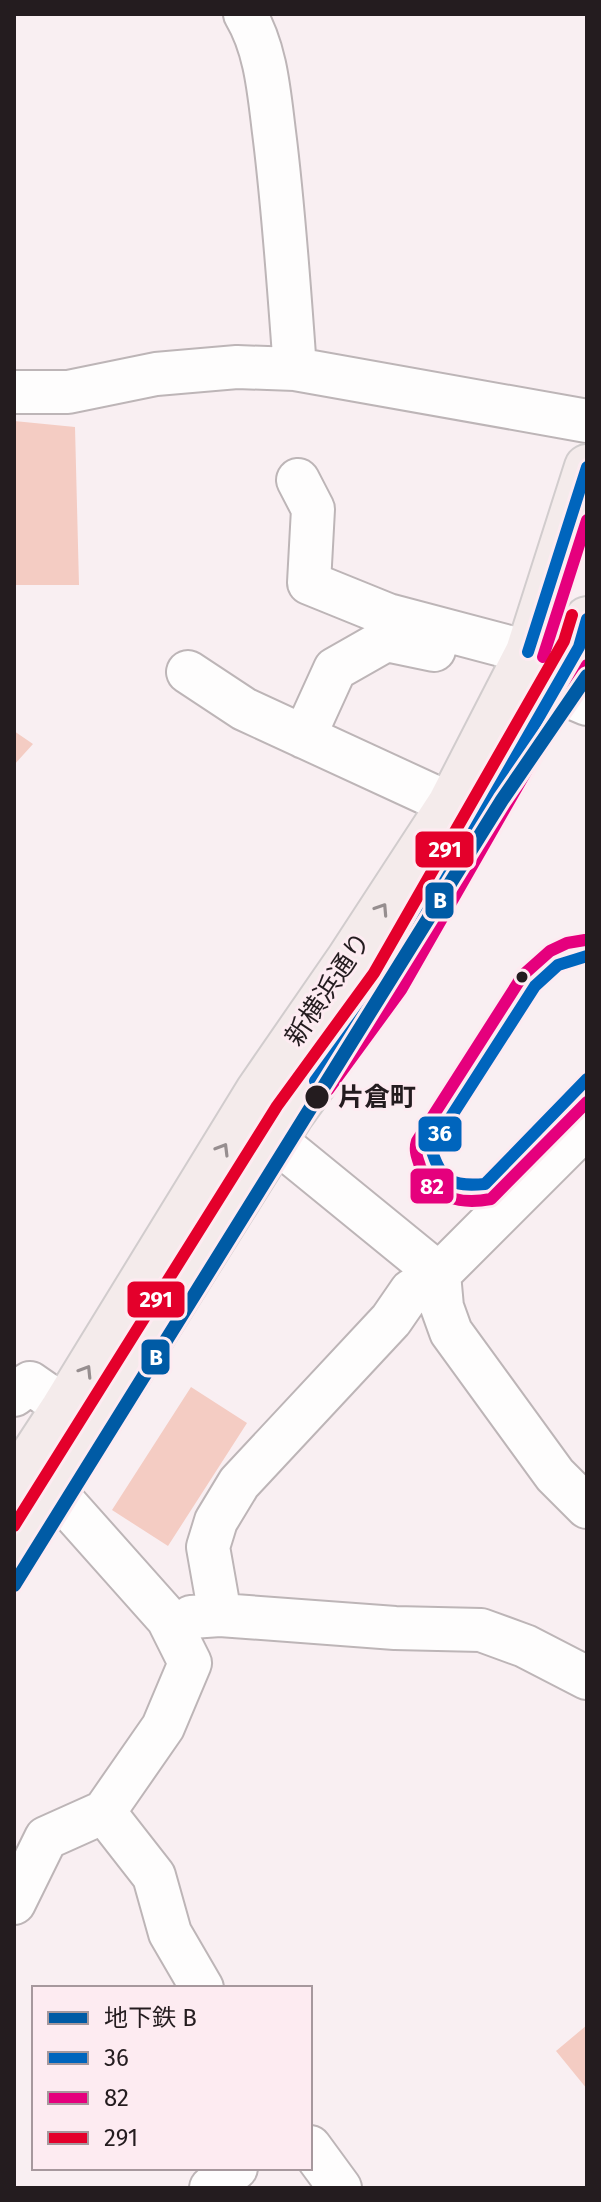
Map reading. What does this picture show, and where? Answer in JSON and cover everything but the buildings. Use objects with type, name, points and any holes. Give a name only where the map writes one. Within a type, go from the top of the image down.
[{"type":"main road","name":"新横浜通り","points":[[79,1418],[258,1091],[450,804],[528,652],[587,467]]},
{"type":"main road","name":"新横浜通り","points":[[14,1556],[30,1482],[79,1418],[387,982],[483,819],[570,697],[584,639]]},
{"type":"street","points":[[245,14],[252,25],[266,73],[283,203],[295,369]]},
{"type":"street","points":[[14,392],[68,392],[156,374],[237,367],[295,369],[587,421]]},
{"type":"street","points":[[298,480],[313,509],[309,583],[388,615],[528,652],[584,639]]},
{"type":"street","points":[[304,737],[335,669],[386,640],[434,651],[443,628]]},
{"type":"street","points":[[528,652],[570,697]]},
{"type":"street","points":[[188,672],[244,709],[450,804]]},
{"type":"street","points":[[220,1615],[208,1547],[216,1521],[239,1483],[391,1320],[411,1291],[439,1274],[587,1126]]},
{"type":"street","points":[[276,1141],[439,1274],[442,1307],[451,1332],[555,1475],[587,1507]]},
{"type":"street","points":[[14,1395],[30,1383],[79,1418]]},
{"type":"street","points":[[14,1903],[46,1838],[104,1812],[163,1727],[190,1663],[168,1619],[30,1482]]},
{"type":"street","points":[[168,1619],[220,1615],[395,1628],[481,1630],[525,1646],[587,1678]]},
{"type":"street","points":[[104,1812],[154,1876],[170,1933],[201,1986]]},
{"type":"street","points":[[312,2150],[340,2188]]},
{"type":"street","points":[[211,2188],[234,2170]]},
{"type":"shaded area","points":[[14,421],[75,427],[79,585],[14,585]]},
{"type":"shaded area","points":[[14,731],[33,744],[14,765]]},
{"type":"shaded area","points":[[191,1387],[247,1423],[168,1546],[112,1510]]},
{"type":"shaded area","points":[[587,2025],[587,2089],[556,2051]]},
{"type":"metro line","name":"B","points":[[14,1585],[502,800],[587,676]]},
{"type":"transit line","name":"36","points":[[528,652],[587,467]]},
{"type":"transit line","name":"82","points":[[543,657],[587,520]]},
{"type":"transit line","name":"291","points":[[14,1526],[277,1106],[374,973],[564,641],[572,615]]},
{"type":"transit line","name":"36","points":[[315,1081],[387,982],[579,647],[587,619]]},
{"type":"transit line","name":"82","points":[[328,1090],[401,990],[587,665]]},
{"type":"transit line","name":"82","points":[[585,940],[567,943],[550,951],[523,975],[417,1141],[420,1166],[432,1186],[448,1197],[469,1201],[491,1199],[587,1102]]},
{"type":"transit line","name":"36","points":[[587,956],[558,965],[535,986],[431,1148],[439,1168],[456,1183],[485,1184],[587,1079]]},
{"type":"place","name":"片倉町","points":[[317,1097]]}]
